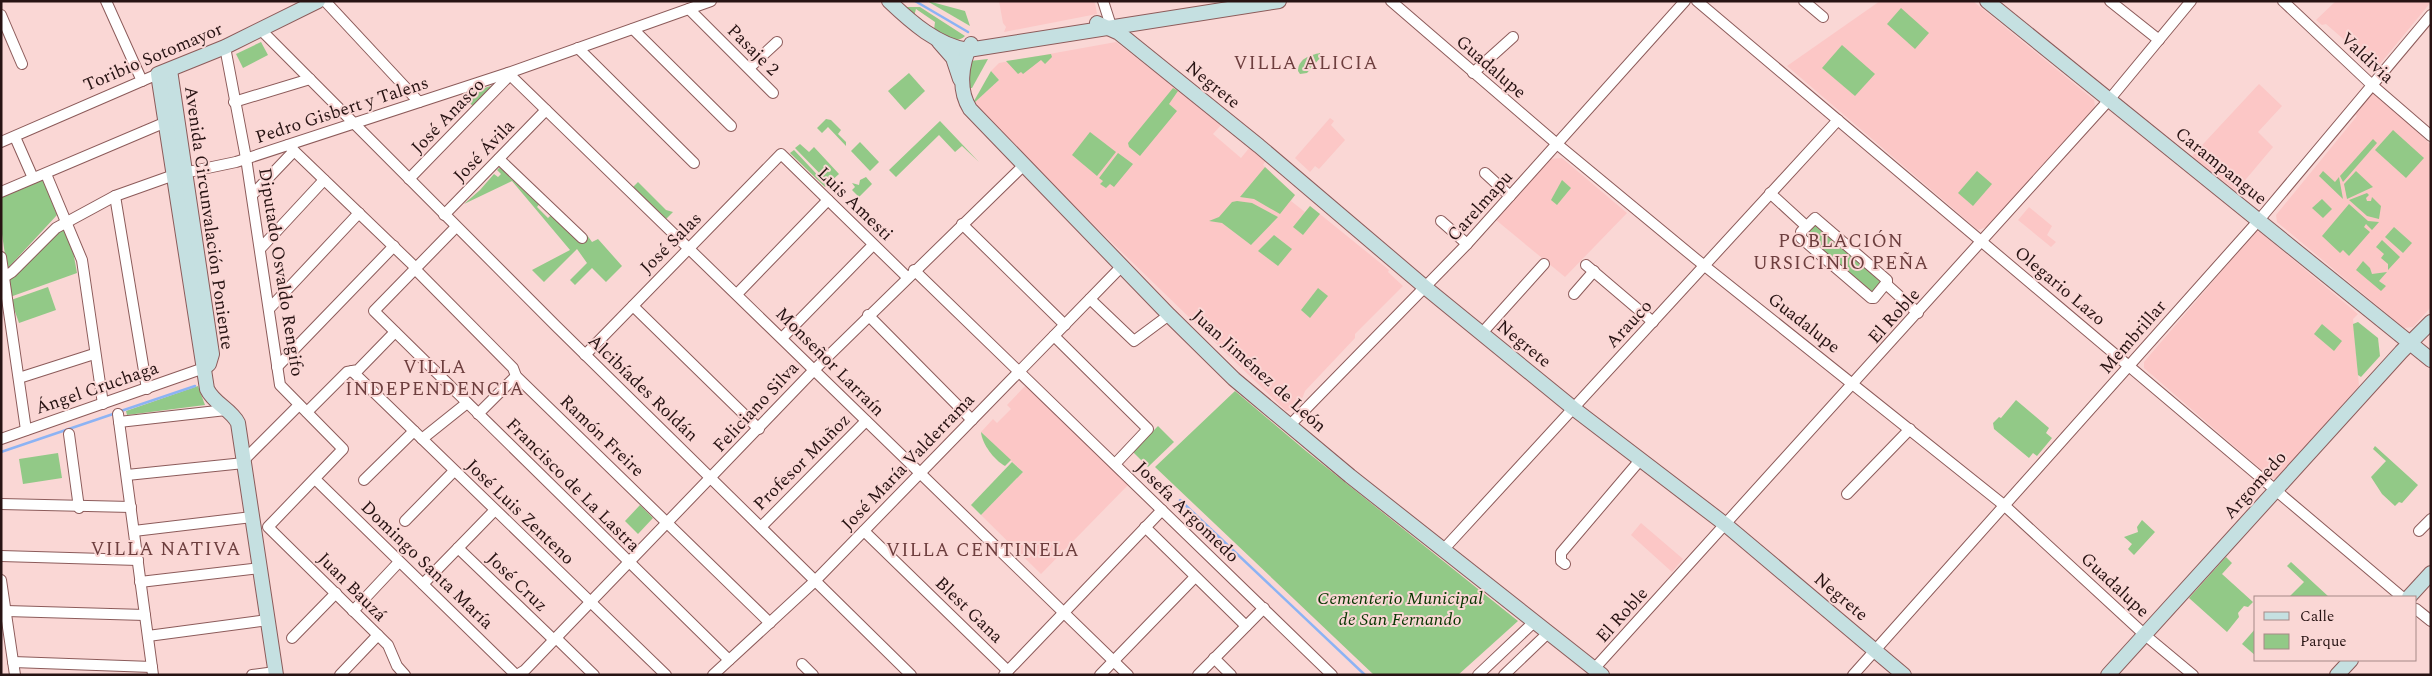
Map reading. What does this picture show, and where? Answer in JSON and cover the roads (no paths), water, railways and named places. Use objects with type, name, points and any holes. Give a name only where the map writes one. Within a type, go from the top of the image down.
[{"type":"main road","name":"Toribio Sotomayor","points":[[164,72],[225,47],[318,1]]},
{"type":"main road","points":[[889,1],[931,35],[966,47],[1106,25],[1224,1]]},
{"type":"main road","points":[[1126,32],[1280,1]]},
{"type":"main road","name":"Carampangue","points":[[1987,1],[2431,360]]},
{"type":"main road","name":"Negrete","points":[[1106,25],[1126,32],[1426,288],[1573,408],[1726,525],[1904,675]]},
{"type":"main road","name":"Juan Jiménez de León","points":[[931,35],[953,58],[959,71],[964,100],[970,109],[1023,166],[1228,373],[1443,550],[1598,672]]},
{"type":"main road","points":[[962,88],[966,47]]},
{"type":"main road","name":"Avenida Circunvalación Poniente","points":[[164,72],[166,122],[179,173]]},
{"type":"main road","name":"Avenida Circunvalación Poniente","points":[[164,72],[204,368],[209,394],[238,423],[276,673]]},
{"type":"main road","name":"Argomedo","points":[[2108,675],[2275,490],[2431,322]]},
{"type":"main road","points":[[253,524],[268,527]]},
{"type":"main road","points":[[2409,596],[2431,573]]},
{"type":"main road","points":[[2338,675],[2350,661]]},
{"type":"street","points":[[106,1],[142,81]]},
{"type":"street","points":[[325,1],[419,102]]},
{"type":"street","name":"Pedro Gisbert y Talens","points":[[2,278],[66,220],[115,196],[179,173],[291,148],[353,123],[509,74],[711,1]]},
{"type":"street","points":[[1103,1],[1106,25]]},
{"type":"street","name":"Guadalupe","points":[[1391,1],[1473,73],[1704,265],[2005,506],[2145,635],[2193,675]]},
{"type":"street","name":"Carelmapu","points":[[1290,425],[1467,244],[1685,1]]},
{"type":"street","name":"Olegario Lazo","points":[[1697,1],[2401,596]]},
{"type":"street","points":[[2110,1],[2159,40]]},
{"type":"street","name":"El Roble","points":[[1598,672],[1726,525],[2109,100],[2191,1]]},
{"type":"street","name":"Valdivia","points":[[2283,1],[2372,85],[2431,136]]},
{"type":"street","points":[[1807,2],[1823,17]]},
{"type":"street","name":"Pasaje 2","points":[[689,9],[773,93]]},
{"type":"street","points":[[1,16],[22,64]]},
{"type":"street","name":"Membrillar","points":[[1853,675],[2259,220],[2431,16]]},
{"type":"street","name":"Alcibíades Roldán","points":[[260,29],[456,227],[911,675]]},
{"type":"street","points":[[633,29],[731,126]]},
{"type":"street","points":[[1473,73],[1513,37]]},
{"type":"street","points":[[749,68],[777,42]]},
{"type":"street","name":"Diputado Osvaldo Rengifo","points":[[225,47],[246,158],[280,385],[344,449],[315,479]]},
{"type":"street","points":[[578,48],[694,163]]},
{"type":"street","name":"Toribio Sotomayor","points":[[1,142],[164,72]]},
{"type":"street","name":"Monseñor Larraín","points":[[509,74],[1128,675]]},
{"type":"street","name":"José Anasco","points":[[409,179],[509,74]]},
{"type":"street","points":[[234,102],[310,79]]},
{"type":"street","name":"José Ávila","points":[[444,215],[546,110]]},
{"type":"street","name":"Arauco","points":[[1443,550],[1838,120]]},
{"type":"street","points":[[1,192],[166,122]]},
{"type":"street","points":[[15,137],[33,178]]},
{"type":"street","points":[[252,195],[291,148]]},
{"type":"street","name":"Ramón Freire","points":[[291,148],[394,246],[513,368],[516,376],[770,623]]},
{"type":"street","name":"José Salas","points":[[585,354],[781,154]]},
{"type":"street","name":"Luis Amesti","points":[[781,154],[874,245],[910,273],[1019,372]]},
{"type":"street","points":[[499,158],[582,238]]},
{"type":"street","name":"Feliciano Silva","points":[[519,674],[712,478],[868,315],[1023,166]]},
{"type":"street","points":[[46,174],[82,260],[94,354],[103,404]]},
{"type":"street","points":[[1485,174],[1510,196]]},
{"type":"street","points":[[260,249],[324,180]]},
{"type":"street","points":[[1770,193],[1806,226]]},
{"type":"street","points":[[115,196],[147,389]]},
{"type":"street","points":[[737,294],[828,200]]},
{"type":"street","points":[[269,308],[359,213]]},
{"type":"street","points":[[1886,284],[1874,298],[1871,298],[1801,238],[1801,232],[1812,219],[1817,219],[1887,280],[1886,284],[1918,313]]},
{"type":"street","points":[[1441,221],[1467,244]]},
{"type":"street","points":[[962,224],[1065,324]]},
{"type":"street","points":[[415,269],[456,227]]},
{"type":"street","points":[[782,338],[874,245]]},
{"type":"street","points":[[277,366],[394,246]]},
{"type":"street","points":[[1,257],[2,278],[26,430]]},
{"type":"street","points":[[1482,333],[1544,264]]},
{"type":"street","name":"José María Valderrama","points":[[713,675],[815,582],[1121,266]]},
{"type":"street","points":[[1574,294],[1590,268],[1654,322]]},
{"type":"street","name":"Francisco de La Lastra","points":[[415,269],[374,311],[729,660]]},
{"type":"street","points":[[1090,299],[1134,341],[1169,315]]},
{"type":"street","points":[[633,306],[759,429]]},
{"type":"street","points":[[868,315],[972,420]]},
{"type":"street","points":[[127,475],[244,461],[303,408],[347,372],[358,370],[394,332]]},
{"type":"street","points":[[1054,336],[1148,429],[1115,464]]},
{"type":"street","points":[[19,378],[94,354]]},
{"type":"street","name":"Ángel Cruchaga","points":[[1,439],[204,368]]},
{"type":"street","name":"José Luis Zenteno","points":[[352,371],[494,511],[666,675]]},
{"type":"street","name":"Josefa Argomedo","points":[[1019,372],[1332,675]]},
{"type":"street","points":[[478,414],[516,376]]},
{"type":"street","points":[[422,439],[467,404]]},
{"type":"street","points":[[13,662],[153,671],[119,418],[226,410]]},
{"type":"street","name":"Profesor Muñoz","points":[[762,527],[866,421]]},
{"type":"street","points":[[1847,494],[1910,429]]},
{"type":"street","points":[[364,480],[414,432]]},
{"type":"street","points":[[69,434],[79,508]]},
{"type":"street","points":[[1565,564],[1561,561],[1561,553],[1640,459]]},
{"type":"street","points":[[406,521],[454,471]]},
{"type":"street","points":[[268,527],[315,479]]},
{"type":"street","name":"Domingo Santa María","points":[[315,479],[399,562],[519,674]]},
{"type":"street","points":[[1,504],[79,508],[131,507]]},
{"type":"street","points":[[1006,673],[1162,510]]},
{"type":"street","points":[[423,584],[494,511]]},
{"type":"street","points":[[134,531],[253,524]]},
{"type":"street","name":"Juan Bauzá","points":[[268,527],[388,645],[397,666],[405,675]]},
{"type":"street","points":[[1145,527],[1246,626]]},
{"type":"street","name":"Blest Gana","points":[[864,531],[1006,673]]},
{"type":"street","name":"José Cruz","points":[[458,548],[594,675]]},
{"type":"street","points":[[1,556],[138,560]]},
{"type":"street","points":[[353,610],[399,562]]},
{"type":"street","points":[[140,582],[260,568]]},
{"type":"street","points":[[1100,675],[1195,577]]},
{"type":"street","points":[[1,580],[15,675]]},
{"type":"street","points":[[292,638],[336,593]]},
{"type":"street","points":[[1198,675],[1264,608]]},
{"type":"street","points":[[2417,610],[2431,621]]},
{"type":"street","points":[[6,611],[145,615]]},
{"type":"street","points":[[148,636],[268,620]]},
{"type":"street","points":[[1480,672],[1534,622]]},
{"type":"street","points":[[1504,675],[1548,634]]},
{"type":"street","points":[[340,675],[378,635]]},
{"type":"street","points":[[1214,658],[1231,675]]},
{"type":"street","points":[[802,664],[813,675]]},
{"type":"street","points":[[1480,672],[1494,675]]},
{"type":"street","points":[[252,675],[276,673]]},
{"type":"waterway","points":[[915,1],[968,32]]},
{"type":"waterway","points":[[121,411],[195,386]]},
{"type":"waterway","points":[[1,452],[116,413]]},
{"type":"waterway","points":[[1180,500],[1365,675]]},
{"type":"district","name":"VILLA ALICIA","points":[[1306,63]]},
{"type":"district","name":"POBLACIÓN URSICINIO PEÑA","points":[[1841,252]]},
{"type":"district","name":"VILLA INDEPENDENCIA","points":[[435,378]]},
{"type":"district","name":"VILLA NATIVA","points":[[166,549]]},
{"type":"district","name":"VILLA CENTINELA","points":[[983,550]]},
{"type":"park label","name":"Cementerio Municipal de San Fernando","points":[[1400,608]]}]
